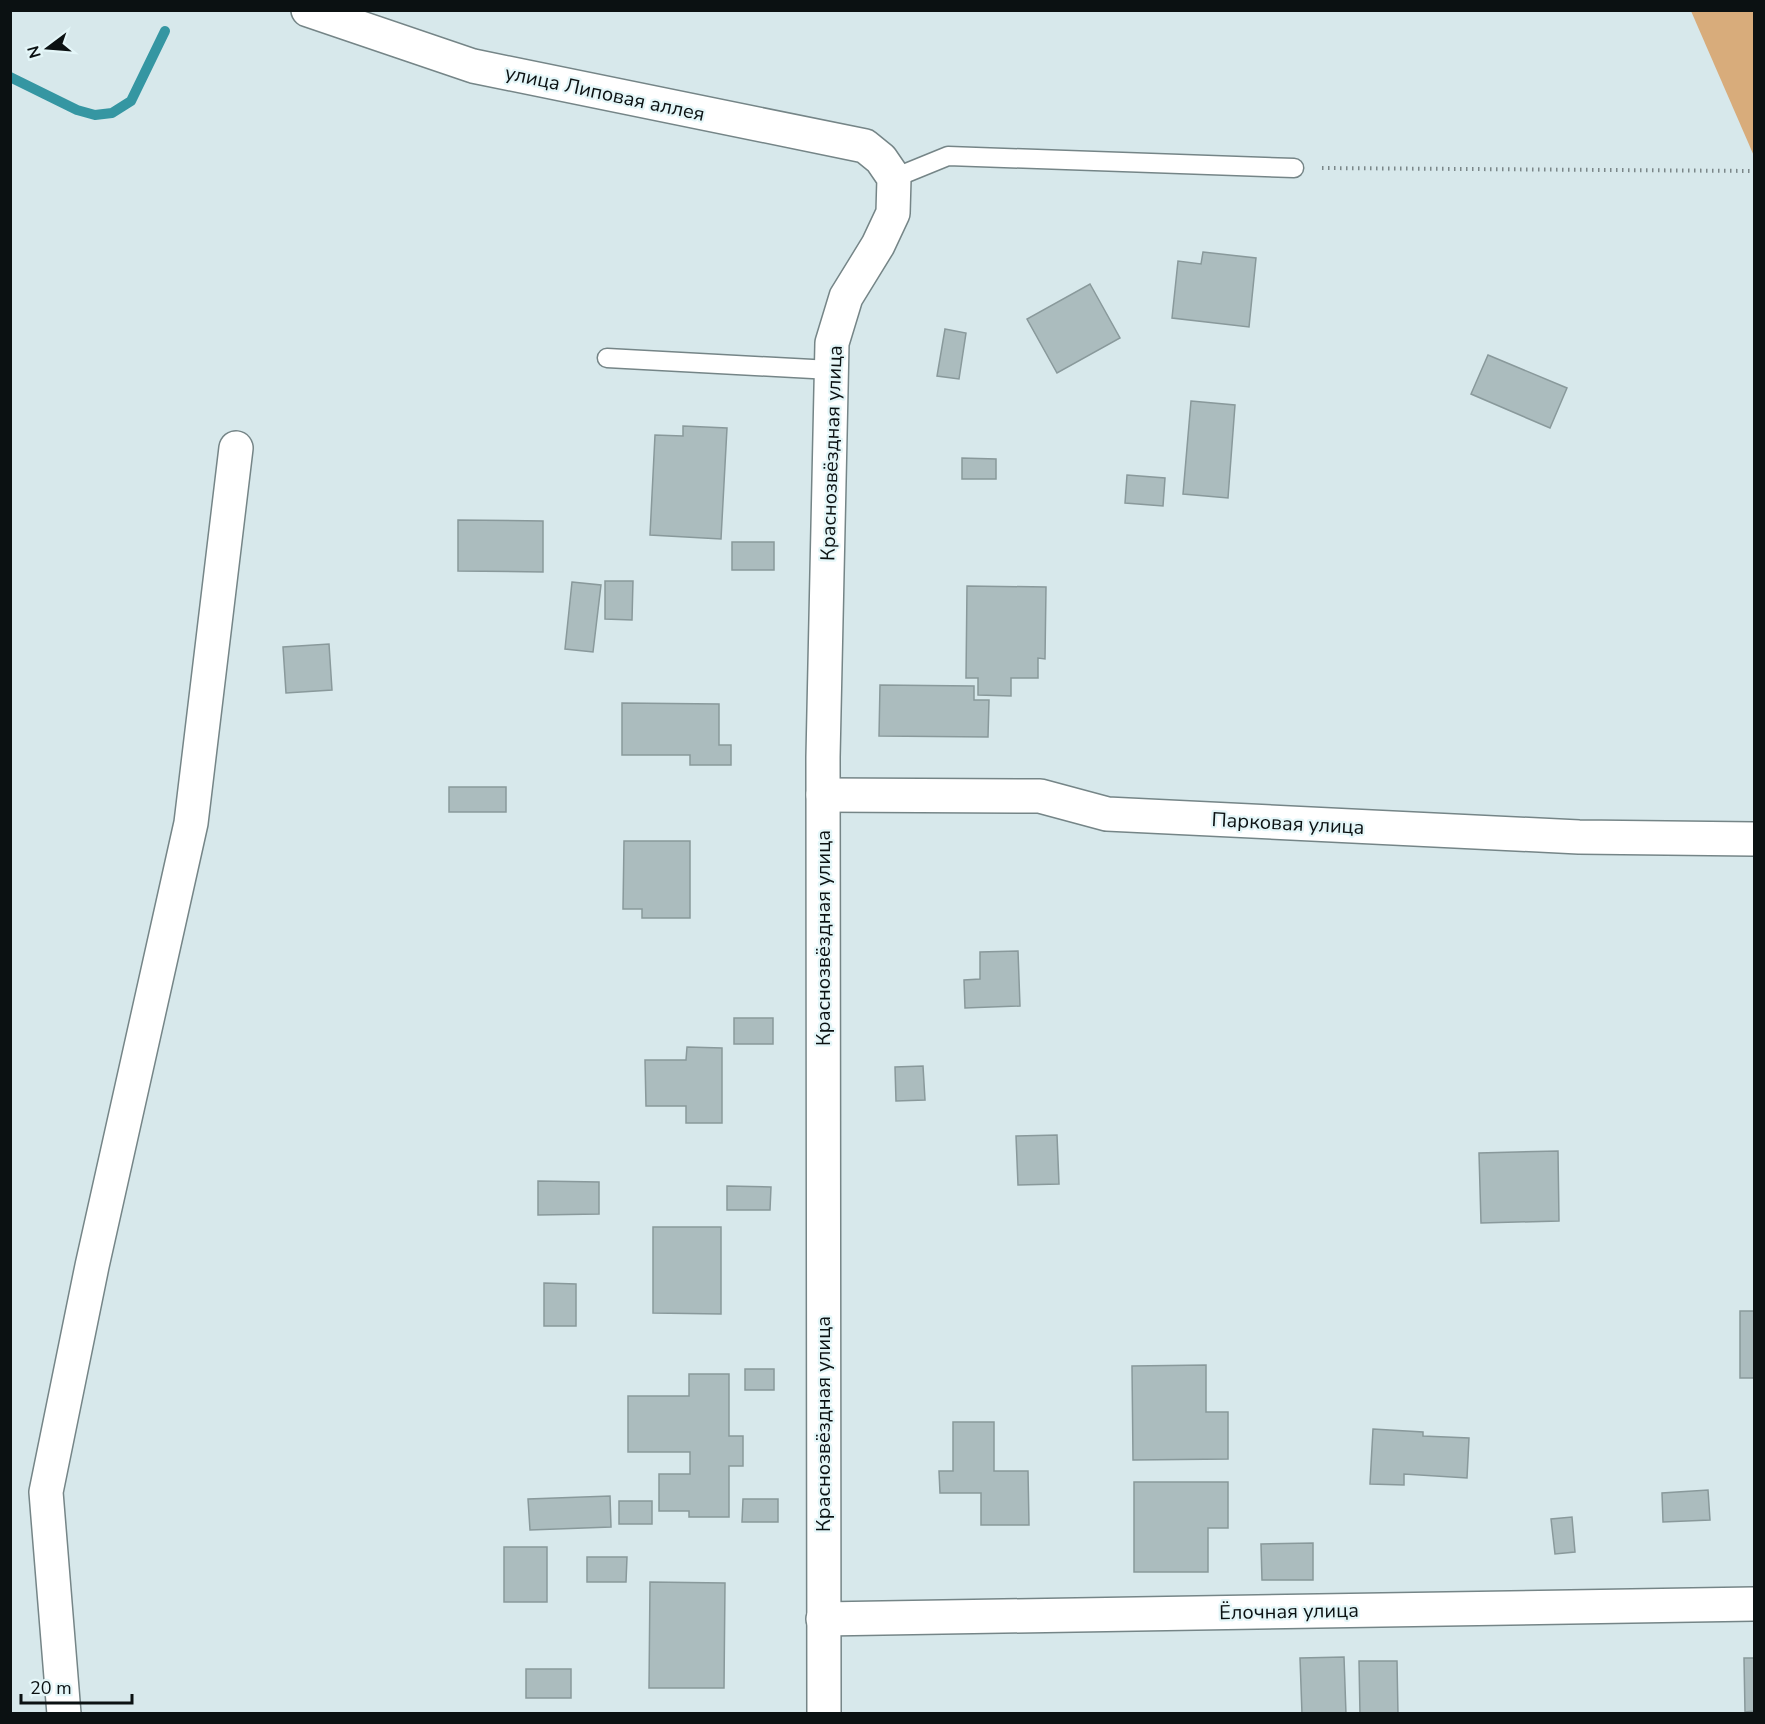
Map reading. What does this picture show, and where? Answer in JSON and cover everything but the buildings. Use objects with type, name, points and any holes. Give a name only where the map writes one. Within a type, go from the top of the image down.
[{"type":"street","name":"улица Липовая аллея","points":[[308,10],[473,66],[865,147],[881,159],[894,178]]},
{"type":"street","name":"Краснозвёздная улица","points":[[824,1713],[823,795],[832,343],[846,297],[878,245],[893,213],[894,178]]},
{"type":"street","points":[[64,1713],[46,1492],[92,1266],[191,823],[236,448]]},
{"type":"street","name":"Парковая улица","points":[[823,795],[1040,796],[1107,814],[1579,837],[1755,839]]},
{"type":"street","name":"Ёлочная улица","points":[[823,1619],[1755,1604]]},
{"type":"lane","points":[[894,178],[948,156],[1294,168]]},
{"type":"lane","points":[[607,358],[831,370]]},
{"type":"path","points":[[1294,168],[1755,171]]},
{"type":"shaded area","points":[[1691,11],[1754,11],[1754,156]]},
{"type":"waterway","points":[[10,77],[77,110],[95,115],[112,113],[131,101],[165,31]]}]
